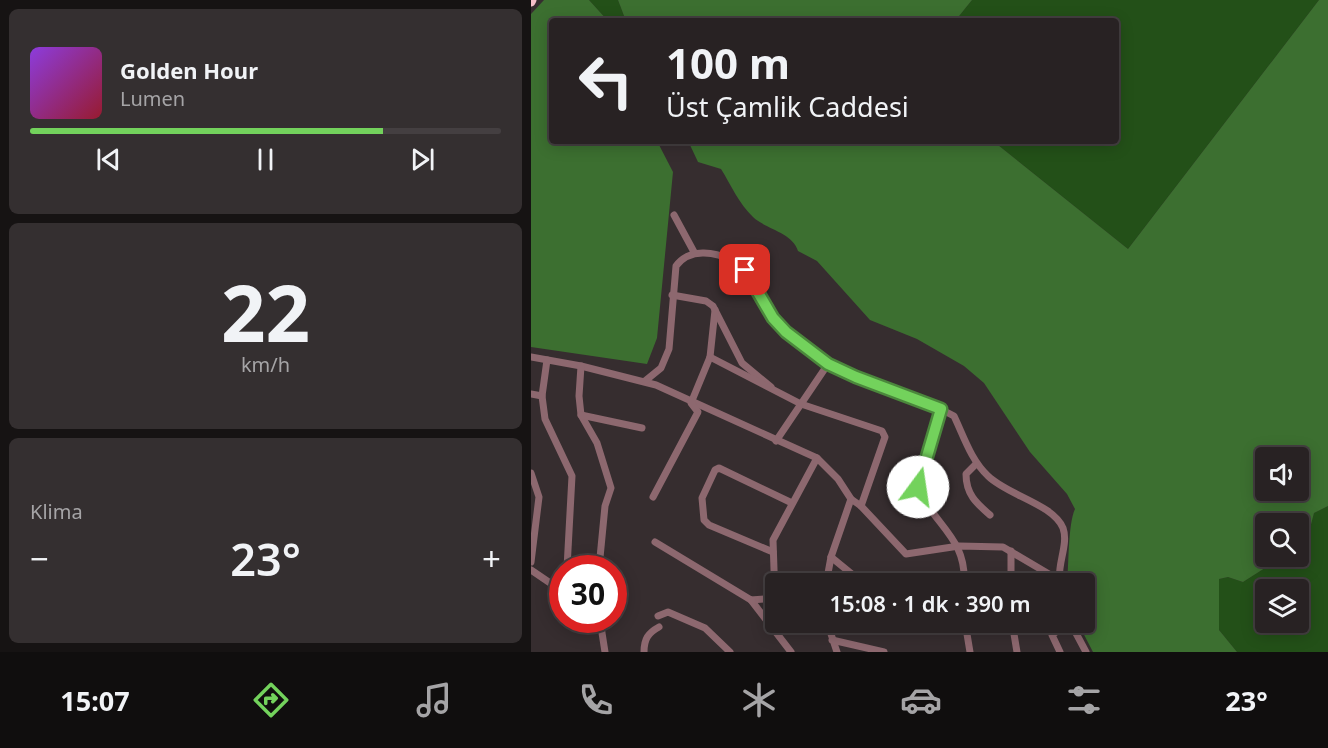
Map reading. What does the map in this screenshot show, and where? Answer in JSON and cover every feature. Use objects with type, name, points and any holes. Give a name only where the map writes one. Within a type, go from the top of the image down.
[{"type":"street","points":[[674,215],[694,252]]},
{"type":"street","points":[[648,379],[661,368],[669,348],[676,266],[683,257],[694,252],[732,260],[755,282],[773,318],[786,332],[828,364],[954,416],[976,464],[1006,490],[1054,515],[1064,530],[1060,573]]},
{"type":"street","points":[[672,295],[706,301],[715,310],[742,363],[780,395]]},
{"type":"street","points":[[691,403],[711,357],[715,310]]},
{"type":"street","points":[[531,357],[648,379],[691,403],[817,458],[838,479],[851,499],[861,506],[906,554],[959,546],[1003,547],[1045,573]]},
{"type":"street","points":[[711,357],[780,395],[882,431],[885,437],[861,506]]},
{"type":"street","points":[[547,360],[542,396],[545,419],[573,476],[568,555]]},
{"type":"street","points":[[776,441],[828,364]]},
{"type":"street","points":[[581,366],[579,396],[581,415],[597,443],[611,488],[605,506],[600,555]]},
{"type":"street","points":[[531,394],[542,396]]},
{"type":"street","points":[[653,497],[698,412],[691,403]]},
{"type":"street","points":[[941,409],[918,487],[922,497],[959,546],[965,573]]},
{"type":"street","points":[[581,415],[642,428]]},
{"type":"street","points":[[774,573],[773,540],[817,458]]},
{"type":"street","points":[[976,464],[966,474],[966,483],[973,501],[990,515]]},
{"type":"street","points":[[773,552],[709,525],[704,520],[702,498],[715,470],[719,468],[792,503]]},
{"type":"street","points":[[531,473],[539,497],[531,562]]},
{"type":"street","points":[[828,573],[831,557],[851,499]]},
{"type":"street","points":[[655,542],[751,600],[792,652]]},
{"type":"street","points":[[1011,551],[1011,573]]},
{"type":"street","points":[[831,557],[851,573]]},
{"type":"street","points":[[531,570],[549,582]]},
{"type":"street","points":[[751,600],[765,599]]},
{"type":"street","points":[[658,616],[668,612],[705,628],[730,652]]},
{"type":"street","points":[[644,652],[644,642],[650,633],[659,627]]},
{"type":"street","points":[[602,633],[605,652]]},
{"type":"street","points":[[830,633],[837,652]]},
{"type":"street","points":[[967,633],[970,652]]},
{"type":"street","points":[[1014,633],[1017,652]]},
{"type":"street","points":[[1054,633],[1051,635],[1060,652]]},
{"type":"street","points":[[1076,633],[1086,652]]},
{"type":"street","points":[[832,640],[884,652]]},
{"type":"green space","points":[[544,0],[589,0],[605,18],[549,18],[549,144],[659,144],[673,172],[657,338],[647,364],[531,347],[531,14]]},
{"type":"green space","points":[[589,0],[618,0],[625,18],[605,18]]},
{"type":"green space","points":[[618,0],[972,0],[957,18],[625,18]]},
{"type":"green space","points":[[972,0],[1319,0],[1128,249],[997,144],[1119,144],[1119,18],[957,18]]},
{"type":"green space","points":[[1319,0],[1328,0],[1328,506],[1314,513],[1309,532],[1309,513],[1255,513],[1255,567],[1266,567],[1243,582],[1228,577],[1219,579],[1219,630],[1237,652],[1093,652],[1083,633],[1095,633],[1095,573],[1068,573],[1070,534],[1075,509],[1067,494],[1030,452],[984,383],[964,366],[917,339],[870,320],[817,261],[798,251],[785,235],[765,225],[748,212],[721,169],[698,162],[690,145],[684,144],[997,144],[1128,249]]},
{"type":"green space","points":[[1328,506],[1328,652],[1237,652],[1219,630],[1219,579],[1228,577],[1243,582],[1266,567],[1309,567],[1309,532],[1314,513]]},
{"type":"route","points":[[745,270],[755,282],[773,318],[786,332],[828,364],[941,409],[918,487]]}]
